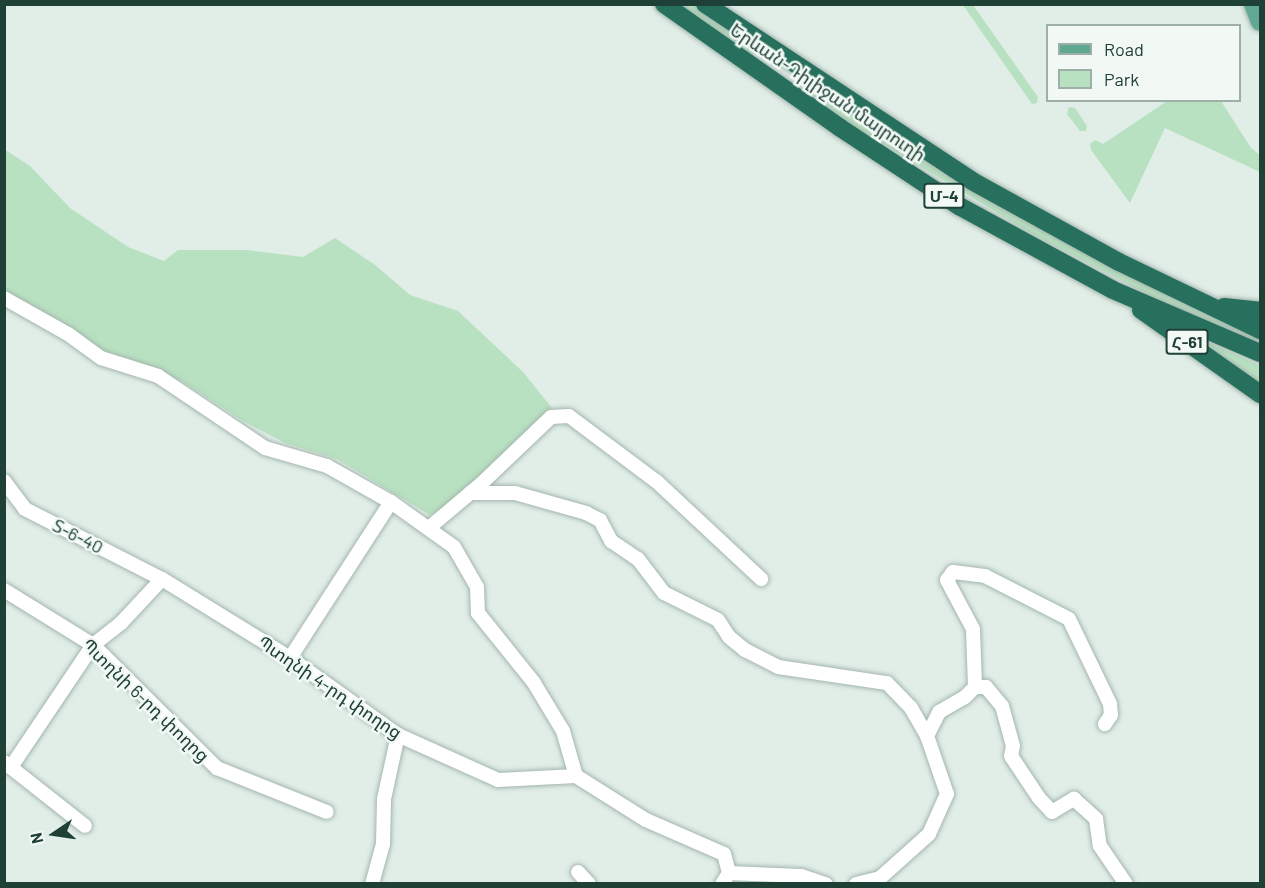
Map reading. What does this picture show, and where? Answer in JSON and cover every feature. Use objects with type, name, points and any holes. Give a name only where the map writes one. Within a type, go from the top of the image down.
[{"type":"highway","name":"Երևան-Դիլիջան մայրուղի","points":[[664,4],[832,122],[959,206],[1113,290],[1260,353]]},
{"type":"highway","name":"Երևան-Դիլիջան մայրուղի","points":[[705,4],[972,181],[1119,262],[1200,300],[1257,323]]},
{"type":"highway","name":"Հ-61","points":[[1113,290],[1260,394]]},
{"type":"main road","points":[[1253,4],[1260,22]]},
{"type":"street","points":[[4,298],[68,334],[101,358],[158,376],[265,448],[327,466],[430,527],[454,547],[477,587],[478,613],[534,683],[563,731],[576,776],[646,820],[724,854],[726,878],[801,876],[826,884]]},
{"type":"street","points":[[430,527],[551,417],[569,416],[656,481],[761,579]]},
{"type":"street","name":"Տ-6-40","points":[[4,481],[25,509],[162,579]]},
{"type":"street","points":[[470,493],[515,493],[579,510],[600,520],[611,541],[638,559],[664,593],[718,620],[729,637],[746,650],[778,667],[887,683],[910,708],[927,736],[947,794],[929,834],[882,881],[856,884]]},
{"type":"street","points":[[290,658],[391,502]]},
{"type":"street","points":[[975,687],[973,629],[947,580],[953,572],[985,576],[1070,619],[1110,704],[1111,715],[1105,724]]},
{"type":"street","points":[[85,826],[8,764],[93,645],[121,623],[162,579]]},
{"type":"street","name":"Պտղնի 4-րդ փողոց","points":[[162,579],[290,658],[398,735],[498,780],[576,776]]},
{"type":"street","name":"Պտղնի 6-րդ փողոց","points":[[4,590],[93,645],[217,768],[327,813]]},
{"type":"street","points":[[927,736],[939,712],[965,697],[975,687],[986,687],[1002,706],[1013,746],[1011,756],[1040,798],[1052,812],[1074,799],[1096,819],[1100,846],[1126,884]]},
{"type":"street","points":[[372,884],[383,844],[384,799],[398,735]]},
{"type":"street","points":[[579,872],[589,884]]},
{"type":"green space","points":[[680,5],[693,5],[756,50],[751,58]]},
{"type":"green space","points":[[963,5],[973,5],[1038,97],[1037,103],[1032,104]]},
{"type":"green space","points":[[813,89],[935,168],[1037,227],[1260,339],[1260,348],[1151,296],[1029,232],[837,116],[808,96]]},
{"type":"green space","points":[[1166,102],[1222,102],[1251,148],[1260,155],[1260,172],[1165,128],[1130,203],[1091,150],[1090,144],[1095,140],[1103,144]]},
{"type":"green space","points":[[1069,107],[1075,108],[1087,126],[1086,131],[1080,131],[1067,114]]},
{"type":"green space","points":[[4,149],[30,166],[70,208],[128,247],[164,261],[178,250],[246,250],[303,257],[335,238],[375,265],[410,295],[458,311],[523,372],[552,408],[458,498],[430,515],[337,459],[285,443],[243,421],[183,382],[150,367],[109,357],[75,330],[47,319],[5,293]]},
{"type":"green space","points":[[1173,326],[1260,366],[1260,387]]}]
